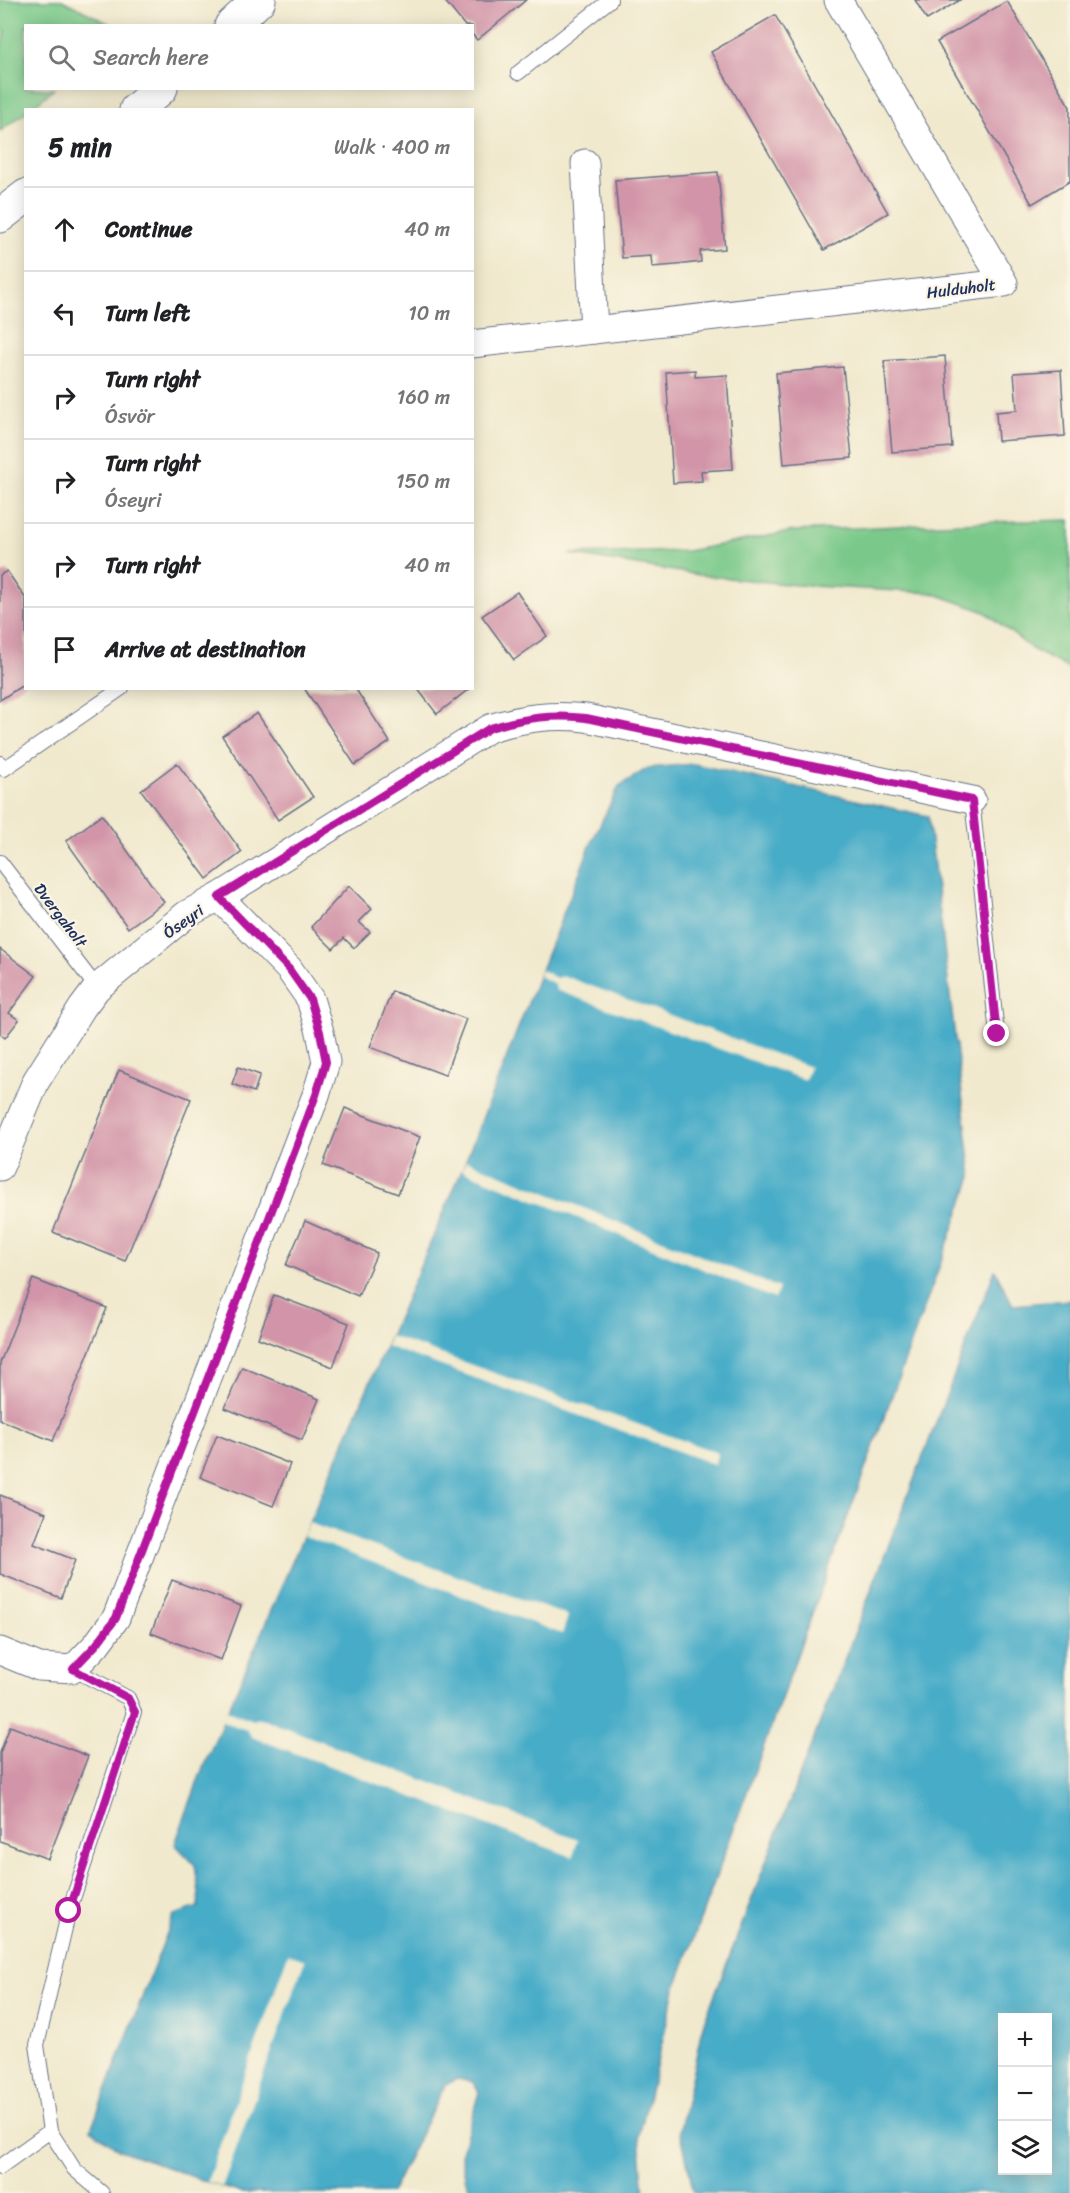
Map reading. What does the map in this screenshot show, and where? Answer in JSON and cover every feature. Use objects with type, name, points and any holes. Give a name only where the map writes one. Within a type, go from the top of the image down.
[{"type":"street","points":[[233,24],[259,0]]},
{"type":"street","name":"Hulduholt","points":[[474,344],[1004,284],[838,0]]},
{"type":"street","points":[[138,108],[158,90]]},
{"type":"street","points":[[585,163],[594,330]]},
{"type":"street","points":[[0,216],[24,198]]},
{"type":"street","name":"Óseyri","points":[[0,1167],[36,1081],[81,1008],[97,988],[187,914],[219,897],[490,728],[538,717],[586,718],[972,800]]},
{"type":"street","points":[[0,1651],[39,1667],[73,1669],[96,1645],[116,1618],[316,1095],[326,1062],[310,999],[289,969],[219,897]]},
{"type":"lane","points":[[518,73],[610,0]]},
{"type":"lane","points":[[0,763],[4,769],[119,690]]},
{"type":"lane","points":[[972,800],[997,1034]]},
{"type":"lane","name":"Dvergaholt","points":[[0,862],[97,988]]},
{"type":"lane","points":[[73,1669],[128,1698],[135,1712],[69,1911],[37,2045],[50,2132],[74,2169],[98,2192]]},
{"type":"lane","points":[[0,2167],[50,2132]]},
{"type":"green space","points":[[0,0],[62,0],[110,24],[24,24],[24,90],[53,90],[31,108],[24,108],[24,114],[0,131],[0,48],[6,31],[0,30]]},
{"type":"green space","points":[[1070,520],[1070,669],[1032,649],[985,612],[932,593],[796,585],[699,575],[568,554],[687,551],[794,531]]},
{"type":"water","points":[[694,764],[928,816],[972,1177],[675,1989],[639,2136],[644,2193],[473,2193],[466,2181],[461,2155],[479,2092],[473,2082],[457,2079],[445,2085],[391,2193],[241,2193],[118,2149],[91,2129],[174,1915],[198,1907],[199,1893],[195,1865],[175,1844],[202,1770],[462,1170],[592,841],[619,786],[648,768]]},
{"type":"water","points":[[995,1270],[1013,1305],[1070,1300],[1070,2193],[694,2193],[680,2129],[703,2025]]},
{"type":"pier","points":[[541,970],[556,978],[564,976],[810,1067],[805,1080],[556,990],[555,984],[539,976]]},
{"type":"pier","points":[[466,1160],[779,1288],[775,1299],[462,1170]]},
{"type":"pier","points":[[390,1336],[718,1453],[714,1464],[386,1346]]},
{"type":"pier","points":[[309,1523],[568,1616],[562,1634],[303,1536]]},
{"type":"pier","points":[[227,1710],[252,1720],[260,1718],[578,1839],[573,1857],[252,1737],[247,1730],[222,1721]]},
{"type":"pier","points":[[288,1954],[305,1960],[222,2187],[207,2182]]},
{"type":"building","points":[[444,0],[526,0],[477,40],[474,36],[474,24],[463,24]]},
{"type":"building","points":[[915,0],[960,0],[927,20]]},
{"type":"building","points":[[1007,1],[1070,107],[1070,181],[1032,204],[937,42]]},
{"type":"building","points":[[775,15],[888,213],[824,250],[711,52]]},
{"type":"building","points":[[718,172],[725,249],[700,251],[701,262],[676,265],[652,267],[651,256],[622,258],[615,180]]},
{"type":"building","points":[[945,356],[952,447],[892,452],[884,361]]},
{"type":"building","points":[[843,367],[852,458],[784,464],[776,373]]},
{"type":"building","points":[[695,370],[695,377],[727,375],[733,469],[701,471],[702,481],[673,483],[666,372]]},
{"type":"building","points":[[1061,370],[1065,436],[998,441],[996,412],[1017,410],[1014,373]]},
{"type":"building","points":[[7,571],[24,596],[24,684],[0,700],[0,575]]},
{"type":"building","points":[[517,592],[547,636],[514,660],[482,616]]},
{"type":"building","points":[[305,690],[356,690],[390,742],[355,765]]},
{"type":"building","points":[[419,690],[467,690],[437,714]]},
{"type":"building","points":[[257,713],[313,797],[278,820],[222,736]]},
{"type":"building","points":[[177,763],[242,852],[207,879],[141,790]]},
{"type":"building","points":[[102,815],[164,902],[128,928],[66,841]]},
{"type":"building","points":[[349,886],[372,909],[359,922],[370,932],[354,948],[344,938],[333,949],[311,927]]},
{"type":"building","points":[[0,949],[36,976],[9,1013],[19,1020],[5,1038],[0,1034]]},
{"type":"building","points":[[392,991],[466,1019],[445,1075],[370,1047]]},
{"type":"building","points":[[238,1067],[260,1075],[254,1092],[232,1084]]},
{"type":"building","points":[[119,1070],[191,1099],[125,1261],[53,1232]]},
{"type":"building","points":[[345,1108],[420,1137],[398,1194],[323,1165]]},
{"type":"building","points":[[305,1221],[377,1253],[358,1296],[286,1265]]},
{"type":"building","points":[[33,1279],[107,1308],[53,1441],[0,1420],[0,1363]]},
{"type":"building","points":[[274,1295],[349,1323],[333,1367],[258,1338]]},
{"type":"building","points":[[242,1367],[319,1399],[302,1440],[225,1408]]},
{"type":"building","points":[[217,1435],[290,1464],[273,1506],[200,1477]]},
{"type":"building","points":[[0,1495],[46,1513],[34,1544],[75,1560],[61,1598],[0,1574]]},
{"type":"building","points":[[172,1580],[241,1606],[221,1660],[151,1633]]},
{"type":"building","points":[[10,1726],[88,1756],[48,1859],[0,1841],[0,1753]]},
{"type":"route","points":[[69,1911],[135,1712],[128,1698],[73,1669],[96,1645],[116,1618],[316,1095],[326,1062],[310,999],[289,969],[219,897],[490,728],[519,720],[547,716],[586,718],[972,800],[997,1034]]}]
